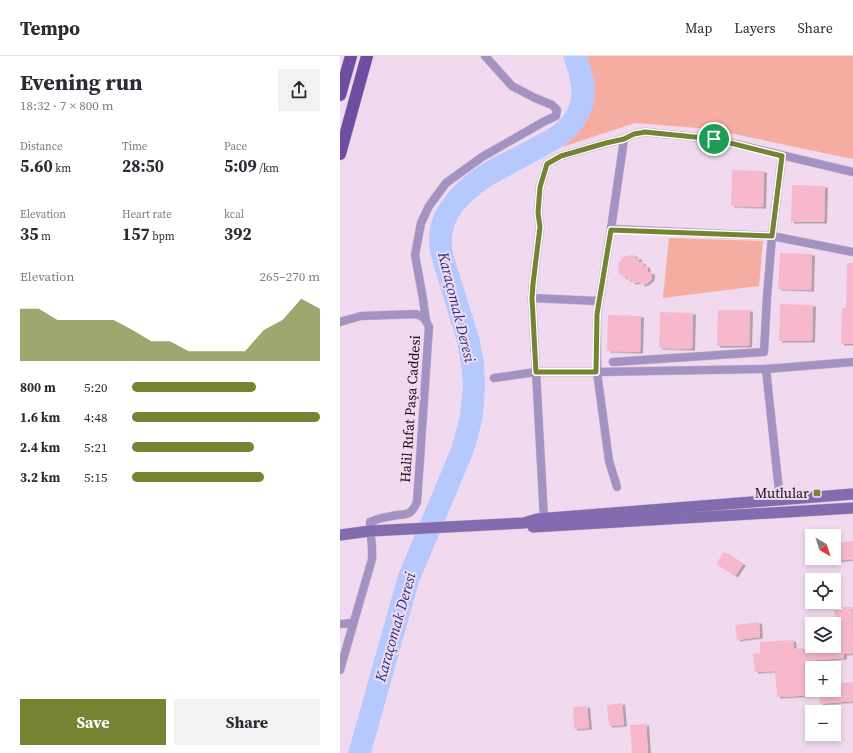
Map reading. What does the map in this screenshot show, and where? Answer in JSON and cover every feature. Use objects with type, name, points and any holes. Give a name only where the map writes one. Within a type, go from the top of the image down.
[{"type":"main road","points":[[340,95],[351,56]]},
{"type":"main road","points":[[340,154],[367,56]]},
{"type":"main road","points":[[340,535],[524,523],[537,519],[853,494]]},
{"type":"main road","points":[[524,523],[534,527],[853,508]]},
{"type":"street","points":[[426,321],[424,299],[415,255],[421,223],[429,206],[446,183],[482,157],[545,120],[556,116],[557,110],[552,105],[512,86],[485,56]]},
{"type":"street","points":[[544,519],[532,298],[540,227],[538,213],[540,187],[547,164],[561,156],[645,132],[714,139],[853,172]]},
{"type":"street","points":[[617,487],[609,461],[596,372],[597,314],[624,139]]},
{"type":"street","points":[[612,362],[764,352],[772,236],[782,156]]},
{"type":"street","points":[[611,230],[772,236],[853,252]]},
{"type":"street","points":[[532,298],[598,301]]},
{"type":"street","name":"Halil Rıfat Paşa Caddesi","points":[[340,322],[361,316],[416,314],[421,315],[429,326],[417,502],[414,510],[406,515],[392,516],[370,522],[370,532]]},
{"type":"street","points":[[494,378],[536,372],[766,369],[853,362]]},
{"type":"street","points":[[766,369],[780,500]]},
{"type":"street","points":[[340,670],[372,559],[372,540],[370,532]]},
{"type":"street","points":[[340,624],[353,623]]},
{"type":"shaded area","points":[[587,56],[853,56],[853,159],[710,129],[635,123],[562,147],[577,133],[588,117],[592,108],[594,98],[593,77]]},
{"type":"shaded area","points":[[669,238],[763,241],[759,286],[663,298]]},
{"type":"water","name":"Karaçomak Deresi","points":[[563,56],[587,56],[593,77],[594,98],[592,108],[583,125],[562,147],[491,186],[466,206],[456,222],[452,242],[453,254],[479,337],[484,362],[485,386],[482,421],[473,454],[419,582],[371,753],[348,753],[398,575],[452,446],[460,416],[463,386],[461,364],[457,342],[431,256],[429,238],[431,224],[443,199],[464,177],[485,162],[547,130],[562,118],[571,100],[570,81]]},
{"type":"building","points":[[732,170],[764,171],[763,207],[731,206]]},
{"type":"building","points":[[792,185],[825,186],[824,222],[791,222]]},
{"type":"building","points":[[780,253],[812,254],[811,290],[778,289]]},
{"type":"building","points":[[634,255],[635,258],[639,258],[639,262],[642,262],[644,266],[647,266],[648,272],[652,273],[651,280],[646,284],[642,285],[640,282],[632,283],[631,279],[627,280],[627,277],[623,277],[619,274],[618,264],[621,259],[625,256]]},
{"type":"building","points":[[847,263],[853,263],[853,344],[841,344],[842,308],[846,308]]},
{"type":"building","points":[[780,304],[813,305],[812,341],[779,341]]},
{"type":"building","points":[[718,310],[750,310],[749,346],[717,346]]},
{"type":"building","points":[[660,312],[693,313],[692,349],[659,348]]},
{"type":"building","points":[[608,315],[641,316],[640,352],[607,351]]},
{"type":"building","points":[[853,541],[853,559],[841,560],[841,542]]},
{"type":"building","points":[[724,552],[743,564],[735,576],[716,564]]},
{"type":"building","points":[[842,607],[852,607],[853,653],[844,654],[844,658],[804,661],[805,696],[777,697],[775,671],[755,672],[753,654],[760,653],[760,642],[793,640],[794,649],[803,648],[803,652],[805,653],[841,653],[841,617],[834,617],[834,610],[843,610]]},
{"type":"building","points":[[759,622],[760,637],[737,640],[735,625]]},
{"type":"building","points":[[853,682],[853,701],[820,704],[819,697],[841,697],[841,683]]},
{"type":"building","points":[[622,703],[624,725],[609,726],[607,705]]},
{"type":"building","points":[[587,706],[589,728],[574,729],[573,707]]},
{"type":"building","points":[[646,724],[648,753],[632,753],[630,725]]},
{"type":"place","name":"Mutlular","points":[[817,493]]},
{"type":"route","points":[[645,132],[714,139],[782,156],[772,236],[611,230],[598,301],[596,372],[536,372],[532,298],[540,227],[538,213],[540,187],[547,164],[561,156],[645,132]]}]
